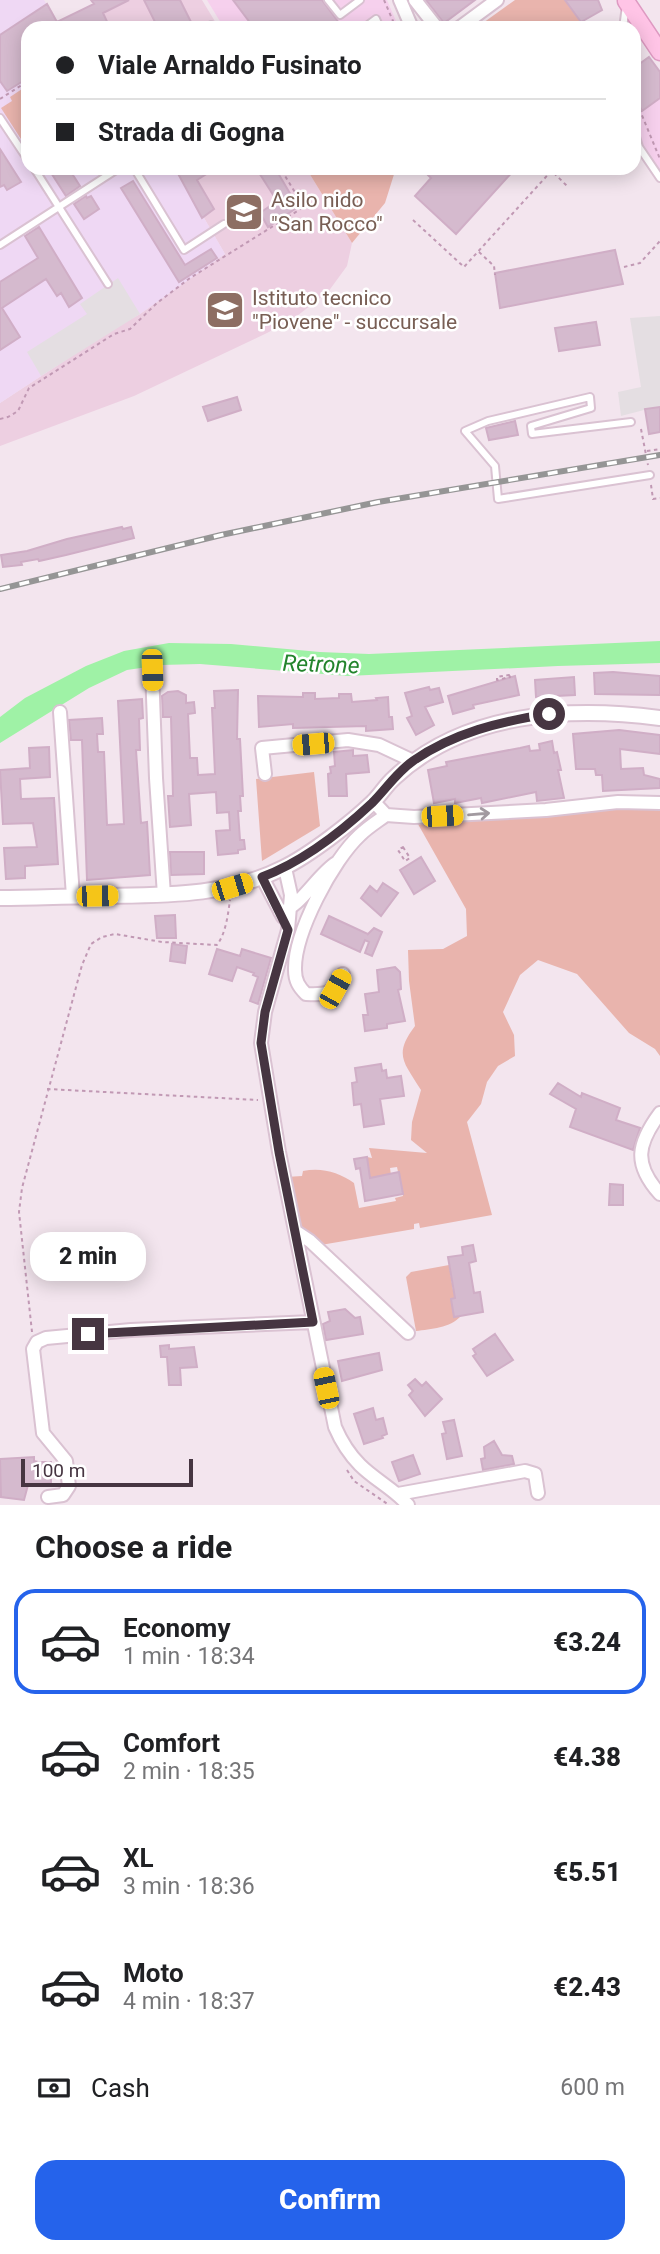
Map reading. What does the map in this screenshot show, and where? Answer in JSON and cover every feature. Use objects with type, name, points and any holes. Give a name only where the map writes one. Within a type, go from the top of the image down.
[{"type":"main road","points":[[631,0],[660,52]]},
{"type":"street","points":[[400,0],[409,21]]},
{"type":"street","points":[[415,0],[432,21]]},
{"type":"street","points":[[468,21],[497,0]]},
{"type":"street","points":[[152,670],[164,895]]},
{"type":"street","points":[[60,712],[73,896]]},
{"type":"street","points":[[0,898],[164,895],[232,887],[285,868],[321,844],[373,802],[391,780],[413,761],[456,737],[521,718],[579,713],[660,718]]},
{"type":"street","points":[[265,774],[262,748],[348,740],[379,745],[413,761]]},
{"type":"street","points":[[373,802],[386,814],[414,817],[546,810],[618,802],[660,803]]},
{"type":"street","points":[[344,974],[335,989],[324,995],[306,994],[298,985],[296,957],[309,914],[340,860],[359,835],[386,814]]},
{"type":"street","points":[[285,911],[324,870],[340,860]]},
{"type":"street","points":[[285,868],[291,895],[285,911]]},
{"type":"street","points":[[262,877],[285,911],[288,926],[265,1012],[261,1043],[331,1409],[342,1442],[360,1465],[408,1505]]},
{"type":"street","points":[[660,1113],[639,1153],[642,1168],[660,1194]]},
{"type":"street","points":[[295,1231],[310,1241],[408,1333]]},
{"type":"street","points":[[48,1497],[63,1495],[69,1486],[66,1461],[43,1433],[33,1349],[37,1342],[46,1338],[119,1331],[313,1322]]},
{"type":"street","points":[[398,1494],[525,1471],[535,1474],[538,1493]]},
{"type":"lane","points":[[328,0],[340,15],[360,0]]},
{"type":"lane","points":[[625,21],[631,0]]},
{"type":"lane","points":[[0,118],[21,150]]},
{"type":"lane","points":[[641,150],[660,178]]},
{"type":"lane","points":[[38,175],[108,284]]},
{"type":"lane","points":[[0,245],[108,175]]},
{"type":"lane","points":[[138,175],[184,250],[224,224]]},
{"type":"lane","points":[[631,422],[532,434],[531,426],[591,408],[590,397],[488,421],[465,431],[495,466],[498,499],[650,475]]},
{"type":"path","points":[[384,0],[393,21]]},
{"type":"path","points":[[0,99],[21,86]]},
{"type":"path","points":[[641,113],[660,159]]},
{"type":"path","points":[[0,419],[18,411],[29,388],[114,334],[131,329],[157,303],[190,278],[299,211],[301,202],[284,175]]},
{"type":"path","points":[[413,220],[464,267],[547,175]]},
{"type":"path","points":[[557,175],[567,186]]},
{"type":"path","points":[[624,267],[640,263],[660,242]]},
{"type":"path","points":[[478,252],[494,266],[495,275]]},
{"type":"path","points":[[645,451],[660,449]]},
{"type":"path","points":[[37,1342],[33,1334],[19,1213],[22,1188],[82,965],[91,944],[102,937],[115,934],[162,942],[217,945],[227,918],[232,887]]},
{"type":"path","points":[[47,1089],[263,1100]]},
{"type":"shaded area","points":[[0,0],[44,0],[56,21],[21,21],[21,175],[179,175],[225,254],[140,314],[0,403]]},
{"type":"shaded area","points":[[101,0],[202,0],[215,21],[59,21]]},
{"type":"shaded area","points":[[207,0],[387,0],[396,21],[220,21]]},
{"type":"shaded area","points":[[515,0],[566,0],[581,21],[486,21]]},
{"type":"shaded area","points":[[47,4],[56,21],[21,21]]},
{"type":"shaded area","points":[[21,21],[21,30],[0,35]]},
{"type":"shaded area","points":[[650,57],[660,71],[660,173],[649,161],[641,142],[641,64]]},
{"type":"shaded area","points":[[21,90],[21,139],[1,108],[12,101],[10,97]]},
{"type":"shaded area","name":"Istituto tecnico \"Piovene\" - succursale","points":[[179,175],[310,175],[352,243],[347,266],[328,292],[293,319],[134,396],[0,446],[0,403],[140,314],[225,254]]},
{"type":"shaded area","points":[[310,175],[394,175],[385,203],[352,243]]},
{"type":"shaded area","points":[[118,278],[140,314],[41,376],[27,352],[87,314],[80,304]]},
{"type":"shaded area","points":[[660,316],[660,410],[644,410],[621,416],[618,392],[641,387],[630,318]]},
{"type":"shaded area","points":[[314,772],[320,826],[262,861],[256,779]]},
{"type":"shaded area","points":[[660,803],[660,1056],[655,1049],[629,1033],[577,974],[538,960],[520,975],[503,1012],[514,1035],[515,1056],[498,1066],[487,1082],[481,1104],[467,1122],[492,1215],[420,1228],[419,1223],[414,1224],[414,1229],[315,1246],[296,1230],[286,1177],[302,1176],[303,1171],[316,1170],[330,1171],[342,1176],[354,1183],[359,1208],[396,1201],[395,1198],[403,1196],[397,1167],[390,1168],[391,1175],[366,1178],[364,1167],[368,1166],[367,1157],[372,1158],[369,1148],[427,1153],[411,1140],[412,1122],[421,1090],[403,1058],[404,1044],[415,1026],[408,950],[443,949],[467,936],[466,909],[414,817]]},
{"type":"shaded area","points":[[449,1265],[453,1290],[462,1297],[451,1299],[454,1316],[461,1316],[434,1329],[416,1331],[406,1277],[411,1272]]},
{"type":"water","name":"Retrone","points":[[660,641],[660,663],[348,676],[200,664],[161,665],[127,670],[89,688],[0,743],[0,717],[25,698],[86,666],[124,651],[169,643],[231,644],[369,654]]},
{"type":"building","points":[[91,0],[129,0],[103,13],[107,21],[59,21],[94,4]]},
{"type":"building","points":[[144,0],[180,0],[190,21],[154,21]]},
{"type":"building","points":[[233,0],[322,0],[338,21],[249,21]]},
{"type":"building","points":[[426,0],[475,0],[447,21],[442,21]]},
{"type":"building","points":[[565,0],[598,0],[602,10],[580,21]]},
{"type":"building","points":[[47,4],[56,21],[21,21]]},
{"type":"building","points":[[21,21],[21,82],[7,91],[0,81],[0,35]]},
{"type":"building","points":[[649,57],[660,72],[660,98],[642,111],[641,109],[641,63]]},
{"type":"building","points":[[0,149],[21,182],[7,190],[4,185],[0,187]]},
{"type":"building","points":[[52,175],[73,175],[80,186],[66,196]]},
{"type":"building","points":[[179,175],[205,175],[197,180],[214,209],[202,218]]},
{"type":"building","points":[[260,175],[279,175],[298,207],[268,227],[260,213],[277,201]]},
{"type":"building","points":[[428,175],[510,175],[456,234],[415,196],[431,178]]},
{"type":"building","points":[[133,181],[185,265],[211,249],[217,258],[179,282],[121,188]]},
{"type":"building","points":[[86,196],[91,196],[99,209],[84,219],[74,204]]},
{"type":"building","points":[[39,227],[82,298],[69,307],[61,293],[57,296],[46,279],[2,308],[20,337],[0,350],[0,282],[38,258],[25,236]]},
{"type":"building","points":[[615,250],[623,284],[500,308],[495,273]]},
{"type":"building","points":[[596,322],[600,345],[559,351],[555,328]]},
{"type":"building","points":[[237,397],[241,410],[208,421],[203,407]]},
{"type":"building","points":[[660,407],[660,432],[649,434],[645,409]]},
{"type":"building","points":[[515,421],[518,435],[489,440],[486,428]]},
{"type":"building","points":[[131,527],[134,538],[39,561],[21,562],[22,565],[3,567],[1,555]]},
{"type":"building","points":[[594,673],[660,676],[660,695],[595,694]]},
{"type":"building","points":[[515,676],[519,695],[473,705],[474,708],[453,714],[448,696]]},
{"type":"building","points":[[574,677],[575,695],[536,697],[535,680]]},
{"type":"building","points":[[429,687],[430,690],[439,688],[443,702],[425,707],[434,725],[416,735],[407,718],[412,716],[405,693]]},
{"type":"building","points":[[238,690],[237,739],[240,739],[243,796],[240,796],[241,811],[238,811],[240,840],[244,840],[245,849],[238,850],[238,853],[218,855],[216,831],[230,830],[229,812],[217,813],[216,792],[189,794],[191,825],[170,827],[168,796],[173,796],[171,717],[163,717],[162,696],[178,691],[186,695],[186,703],[194,702],[195,713],[188,714],[190,758],[197,758],[198,775],[215,774],[212,708],[215,708],[214,691]]},
{"type":"building","points":[[303,693],[315,693],[315,699],[339,698],[339,694],[351,694],[352,702],[388,697],[393,729],[366,731],[366,726],[293,728],[293,724],[259,727],[258,696],[303,697]]},
{"type":"building","points":[[142,699],[143,718],[139,719],[140,750],[136,750],[141,823],[147,822],[150,875],[87,880],[82,740],[71,740],[69,720],[102,718],[103,734],[97,734],[98,752],[104,752],[107,825],[124,824],[118,701]]},
{"type":"building","points":[[619,730],[660,735],[660,754],[620,749],[621,769],[643,768],[644,775],[660,779],[660,788],[603,791],[602,775],[596,775],[595,769],[576,769],[573,734]]},
{"type":"building","points":[[552,741],[561,770],[558,770],[564,798],[537,801],[536,792],[482,803],[481,798],[455,803],[455,799],[434,803],[428,770],[447,766],[446,762],[529,746],[530,751],[540,750],[539,744]]},
{"type":"building","points":[[49,747],[50,777],[20,779],[21,799],[54,798],[58,864],[25,866],[25,878],[6,879],[4,848],[37,847],[33,823],[3,824],[0,770],[30,768],[29,748]]},
{"type":"building","points":[[353,750],[353,756],[367,755],[369,772],[346,774],[347,796],[329,796],[328,774],[331,773],[330,767],[335,766],[334,752]]},
{"type":"building","points":[[170,852],[204,852],[204,874],[171,875]]},
{"type":"building","points":[[421,857],[435,881],[414,894],[400,870]]},
{"type":"building","points":[[383,883],[398,893],[381,916],[361,898],[370,886],[377,892]]},
{"type":"building","points":[[175,915],[176,938],[157,938],[155,916]]},
{"type":"building","points":[[329,916],[368,934],[374,928],[382,932],[372,956],[365,953],[369,942],[365,940],[360,952],[321,934]]},
{"type":"building","points":[[172,944],[187,946],[185,963],[170,961]]},
{"type":"building","points":[[217,949],[240,956],[242,949],[271,958],[258,1004],[250,1001],[258,977],[253,975],[254,973],[237,967],[232,981],[209,974]]},
{"type":"building","points":[[395,967],[400,972],[401,989],[398,990],[405,1021],[387,1024],[387,1028],[365,1031],[363,1015],[368,1015],[365,994],[379,992],[377,970]]},
{"type":"building","points":[[381,1064],[382,1071],[386,1070],[387,1078],[401,1076],[404,1096],[380,1099],[384,1124],[364,1127],[361,1104],[354,1105],[352,1083],[357,1082],[355,1068]]},
{"type":"building","points":[[558,1083],[581,1097],[582,1093],[620,1108],[616,1120],[640,1128],[633,1150],[570,1127],[576,1109],[550,1094]]},
{"type":"building","points":[[367,1157],[370,1178],[399,1172],[403,1194],[365,1201],[360,1168],[356,1169],[354,1159]]},
{"type":"building","points":[[610,1184],[623,1185],[623,1205],[609,1205]]},
{"type":"building","points":[[473,1245],[476,1261],[469,1263],[474,1293],[480,1292],[483,1312],[454,1317],[451,1299],[455,1298],[448,1257],[463,1255],[462,1247]]},
{"type":"building","points":[[345,1309],[355,1318],[360,1317],[363,1334],[326,1340],[323,1324],[330,1321],[328,1312]]},
{"type":"building","points":[[495,1334],[513,1360],[487,1376],[473,1356],[476,1354],[473,1349]]},
{"type":"building","points":[[169,1345],[169,1349],[194,1347],[197,1367],[180,1368],[181,1385],[169,1385],[167,1357],[161,1357],[160,1346]]},
{"type":"building","points":[[379,1353],[382,1370],[342,1381],[338,1361]]},
{"type":"building","points":[[415,1379],[422,1386],[426,1382],[442,1399],[425,1416],[409,1395],[413,1391],[408,1385]]},
{"type":"building","points":[[373,1408],[376,1420],[383,1418],[387,1434],[364,1444],[354,1414]]},
{"type":"building","points":[[454,1420],[462,1456],[447,1459],[442,1434],[446,1433],[443,1422]]},
{"type":"building","points":[[494,1441],[502,1455],[512,1456],[514,1464],[483,1470],[481,1459],[485,1458],[484,1447]]},
{"type":"building","points":[[413,1455],[420,1474],[399,1481],[392,1462]]},
{"type":"building","points":[[34,1457],[34,1461],[51,1462],[51,1483],[28,1485],[24,1500],[1,1497],[0,1459]]},
{"type":"railway","points":[[0,589],[221,535],[378,502],[660,455]]},
{"type":"place","name":"Asilo nido \"San Rocco\"","points":[[244,212]]},
{"type":"place","name":"Istituto tecnico \"Piovene\" - succursale","points":[[225,310]]},
{"type":"route","points":[[88,1334],[313,1322],[279,1152],[261,1043],[261,1029],[288,926],[262,877],[285,868],[321,844],[373,802],[391,780],[413,761],[456,737],[477,729],[549,714]]}]
